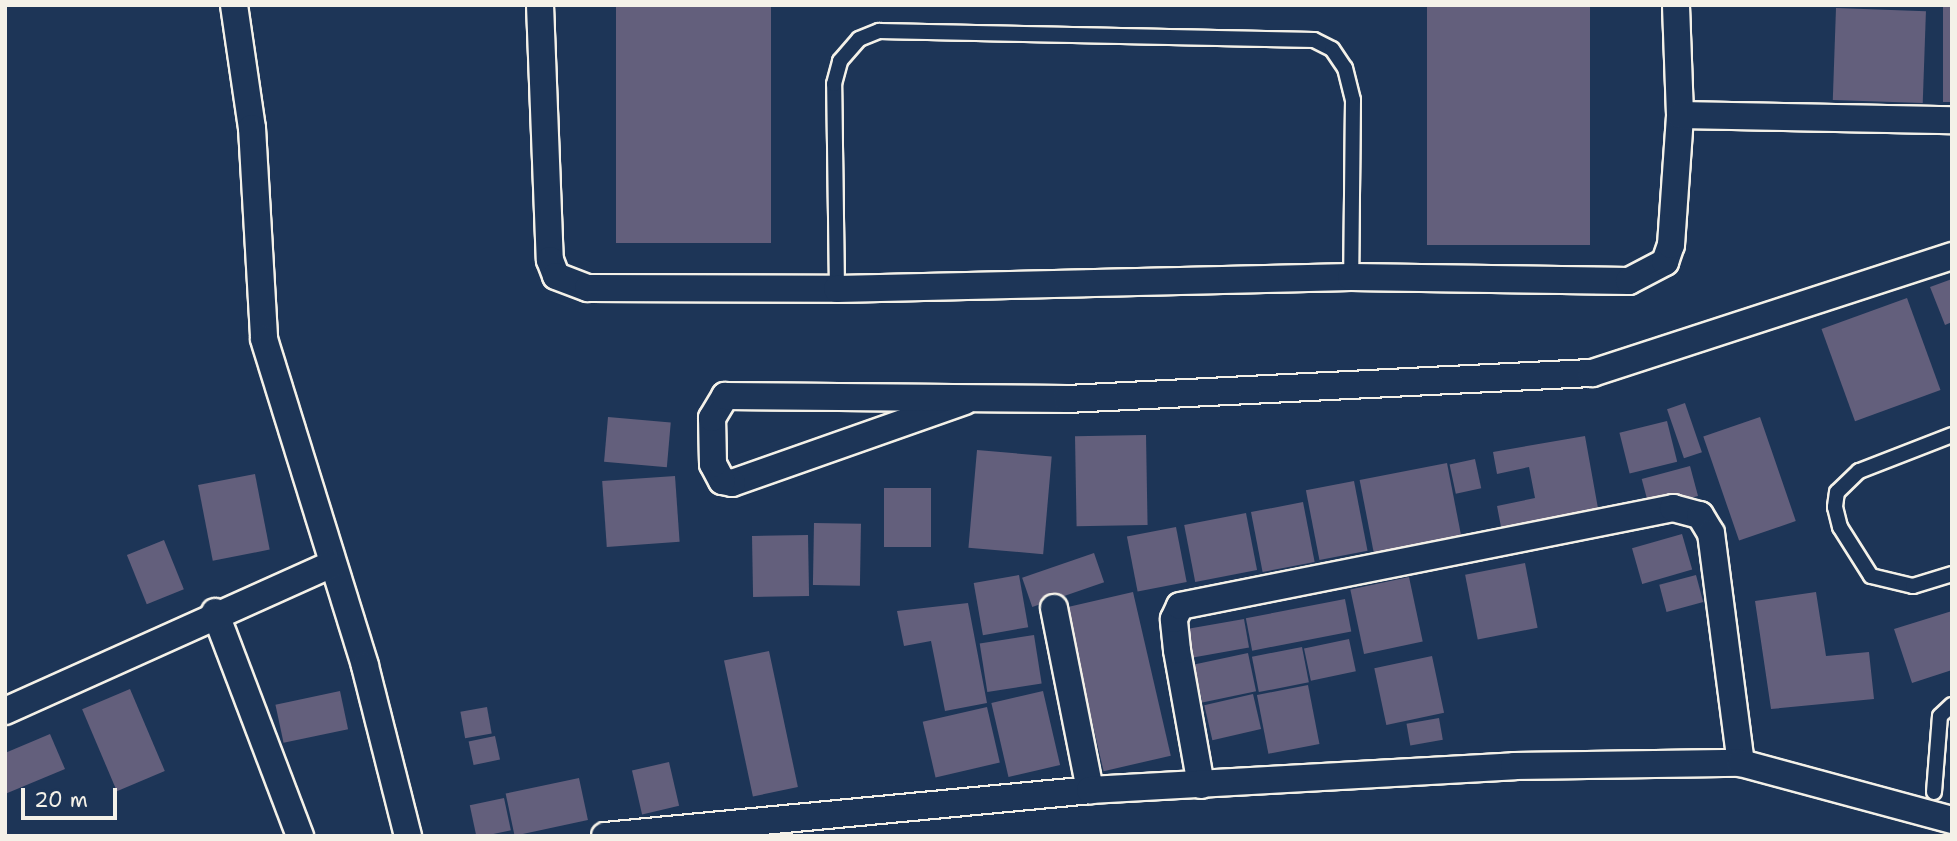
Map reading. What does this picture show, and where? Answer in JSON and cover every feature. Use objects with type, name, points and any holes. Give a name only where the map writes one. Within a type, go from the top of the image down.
[{"type":"street","points":[[234,5],[252,128],[264,339],[332,564],[408,836]]},
{"type":"street","points":[[540,5],[550,260],[556,276],[588,288],[836,289],[1351,276],[1629,281],[1649,274],[1665,262],[1671,245],[1680,115],[1676,5]]},
{"type":"street","points":[[1680,115],[1952,120]]},
{"type":"street","points":[[965,401],[732,483],[722,481],[713,464],[712,418],[725,396],[965,401],[1592,373],[1952,256]]},
{"type":"street","points":[[1201,785],[1177,650],[1174,619],[1180,606],[1673,508],[1700,515],[1711,533],[1741,763]]},
{"type":"street","points":[[5,711],[215,612],[332,564]]},
{"type":"street","points":[[1054,608],[1090,790]]},
{"type":"street","points":[[215,612],[300,836]]},
{"type":"street","points":[[605,836],[1090,790],[1514,766],[1741,763],[1952,820]]},
{"type":"lane","points":[[836,289],[834,84],[840,61],[859,39],[878,31],[1314,40],[1332,48],[1345,68],[1353,100],[1351,276]]},
{"type":"lane","points":[[1952,435],[1859,471],[1837,492],[1835,507],[1840,527],[1871,576],[1913,586],[1952,574]]},
{"type":"lane","points":[[1934,792],[1940,716],[1952,705]]},
{"type":"building","points":[[616,5],[771,5],[771,243],[616,243]]},
{"type":"building","points":[[1427,5],[1590,5],[1590,245],[1427,245]]},
{"type":"building","points":[[1943,5],[1952,5],[1952,102],[1943,102]]},
{"type":"building","points":[[1836,8],[1926,11],[1923,103],[1833,100]]},
{"type":"building","points":[[1952,279],[1952,322],[1945,325],[1930,287]]},
{"type":"building","points":[[1907,298],[1941,390],[1855,421],[1821,329]]},
{"type":"building","points":[[1685,403],[1702,452],[1684,458],[1667,409]]},
{"type":"building","points":[[608,417],[671,422],[667,467],[604,462]]},
{"type":"building","points":[[1760,417],[1796,521],[1739,541],[1703,437]]},
{"type":"building","points":[[1667,421],[1677,462],[1630,474],[1619,433]]},
{"type":"building","points":[[1146,435],[1148,525],[1077,526],[1075,436]]},
{"type":"building","points":[[1585,436],[1599,514],[1502,532],[1497,506],[1535,498],[1529,467],[1497,474],[1493,452]]},
{"type":"building","points":[[977,450],[1052,457],[1043,554],[968,548]]},
{"type":"building","points":[[1475,459],[1481,488],[1456,494],[1450,464]]},
{"type":"building","points":[[1447,463],[1463,545],[1376,562],[1360,480]]},
{"type":"building","points":[[1690,466],[1698,496],[1650,509],[1642,479]]},
{"type":"building","points":[[255,474],[270,550],[213,561],[198,485]]},
{"type":"building","points":[[675,476],[680,542],[607,547],[602,481]]},
{"type":"building","points":[[1354,481],[1368,551],[1319,560],[1306,490]]},
{"type":"building","points":[[884,488],[931,488],[931,547],[884,547]]},
{"type":"building","points":[[1303,502],[1315,562],[1263,572],[1251,512]]},
{"type":"building","points":[[1246,513],[1257,570],[1195,582],[1184,525]]},
{"type":"building","points":[[814,523],[861,524],[860,586],[813,585]]},
{"type":"building","points":[[1176,527],[1187,582],[1138,592],[1127,537]]},
{"type":"building","points":[[1682,534],[1692,570],[1642,584],[1632,548]]},
{"type":"building","points":[[808,535],[809,596],[753,597],[752,536]]},
{"type":"building","points":[[164,540],[184,589],[147,604],[127,555]]},
{"type":"building","points":[[1094,553],[1104,582],[1032,607],[1022,578]]},
{"type":"building","points":[[1525,563],[1538,628],[1478,639],[1465,575]]},
{"type":"building","points":[[1019,575],[1028,627],[983,635],[974,583]]},
{"type":"building","points":[[1696,575],[1703,602],[1667,612],[1659,585]]},
{"type":"building","points":[[1409,577],[1423,642],[1364,654],[1350,589]]},
{"type":"building","points":[[1133,592],[1171,756],[1104,771],[1066,608]]},
{"type":"building","points":[[1816,592],[1826,656],[1869,652],[1874,699],[1771,709],[1755,601]]},
{"type":"building","points":[[1345,599],[1351,631],[1252,651],[1246,618]]},
{"type":"building","points":[[968,603],[987,703],[945,711],[931,641],[904,646],[897,611]]},
{"type":"building","points":[[1952,611],[1952,670],[1912,683],[1894,629]]},
{"type":"building","points":[[1244,619],[1249,648],[1189,658],[1184,630]]},
{"type":"building","points":[[1034,635],[1042,683],[987,692],[980,644]]},
{"type":"building","points":[[1349,639],[1356,671],[1311,681],[1304,649]]},
{"type":"building","points":[[1302,647],[1309,682],[1259,692],[1252,657]]},
{"type":"building","points":[[769,651],[798,787],[753,797],[724,661]]},
{"type":"building","points":[[1248,653],[1256,691],[1202,703],[1194,664]]},
{"type":"building","points":[[1432,656],[1444,713],[1386,725],[1374,668]]},
{"type":"building","points":[[1308,685],[1319,744],[1268,754],[1257,695]]},
{"type":"building","points":[[130,689],[165,771],[117,791],[82,709]]},
{"type":"building","points":[[340,691],[348,729],[284,743],[275,705]]},
{"type":"building","points":[[1043,691],[1060,765],[1008,777],[991,703]]},
{"type":"building","points":[[1253,694],[1261,729],[1212,740],[1204,705]]},
{"type":"building","points":[[487,707],[492,734],[465,738],[460,712]]},
{"type":"building","points":[[987,707],[1000,763],[936,777],[923,722]]},
{"type":"building","points":[[1439,718],[1443,740],[1410,745],[1407,724]]},
{"type":"building","points":[[50,734],[65,769],[5,794],[5,753]]},
{"type":"building","points":[[495,736],[500,759],[474,765],[469,742]]},
{"type":"building","points":[[669,762],[679,806],[642,814],[632,771]]},
{"type":"building","points":[[579,778],[588,820],[515,836],[506,794]]},
{"type":"building","points":[[504,798],[511,830],[476,836],[470,805]]}]
